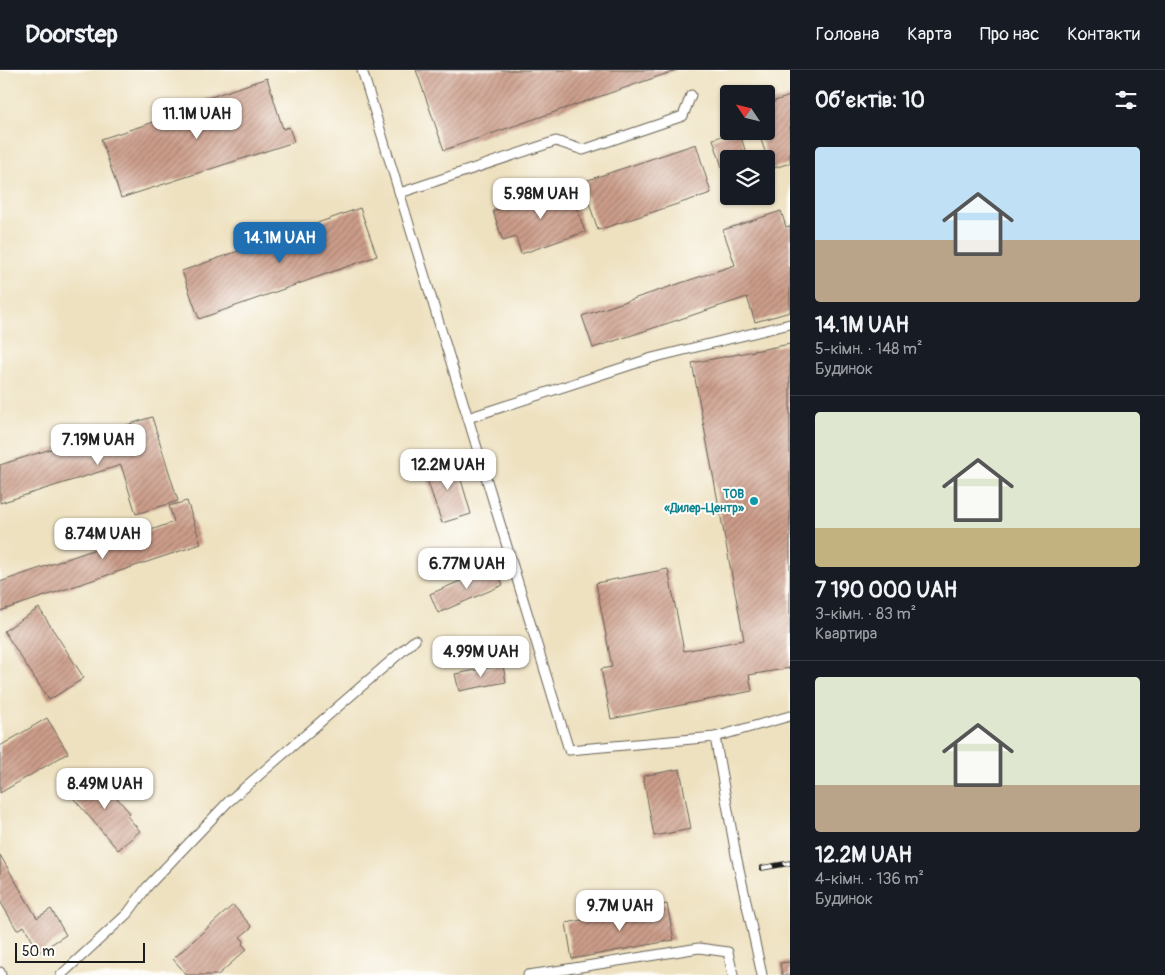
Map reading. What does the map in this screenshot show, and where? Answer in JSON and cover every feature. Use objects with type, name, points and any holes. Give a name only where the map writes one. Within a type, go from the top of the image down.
[{"type":"lane","points":[[362,70],[568,750],[715,737],[790,716]]},
{"type":"lane","points":[[400,193],[556,141],[583,150],[683,116],[691,95]]},
{"type":"lane","points":[[468,418],[652,358],[790,324]]},
{"type":"lane","points":[[61,975],[128,913],[147,887],[228,802],[415,640]]},
{"type":"lane","points":[[715,737],[736,855],[762,975]]},
{"type":"lane","points":[[528,975],[549,974],[699,948],[728,952],[732,975]]},
{"type":"building","points":[[416,70],[677,70],[444,150]]},
{"type":"building","points":[[267,78],[283,129],[289,127],[294,142],[121,198],[101,139],[207,105],[205,99]]},
{"type":"building","points":[[790,96],[790,163],[775,168],[775,150],[764,150],[761,140],[775,140],[775,101]]},
{"type":"building","points":[[720,137],[720,140],[742,140],[745,150],[720,150],[720,161],[713,139]]},
{"type":"building","points":[[696,144],[711,193],[598,230],[582,182]]},
{"type":"building","points":[[569,185],[585,232],[521,254],[516,237],[503,241],[493,211]]},
{"type":"building","points":[[360,208],[377,256],[199,319],[182,271]]},
{"type":"building","points":[[781,211],[786,227],[790,226],[790,312],[755,322],[747,297],[593,348],[582,316],[735,265],[723,230]]},
{"type":"building","name":"ТОВ «Дилер-Центр»","points":[[790,344],[790,668],[749,675],[752,691],[611,719],[601,669],[612,667],[596,583],[668,569],[684,651],[744,640],[692,363]]},
{"type":"building","points":[[152,417],[178,501],[136,514],[121,465],[0,503],[0,465]]},
{"type":"building","points":[[455,459],[471,514],[442,523],[423,468]]},
{"type":"building","points":[[187,501],[201,544],[0,611],[0,582],[174,522],[169,506]]},
{"type":"building","points":[[495,566],[503,585],[438,613],[430,594]]},
{"type":"building","points":[[39,608],[84,678],[49,700],[4,631]]},
{"type":"building","points":[[503,665],[506,682],[459,691],[455,674]]},
{"type":"building","points":[[47,718],[68,753],[0,793],[0,746]]},
{"type":"building","points":[[680,769],[691,829],[654,836],[643,776]]},
{"type":"building","points":[[93,770],[130,813],[127,816],[140,831],[118,850],[68,792]]},
{"type":"building","points":[[0,855],[37,918],[51,909],[66,935],[39,952],[24,926],[17,930],[0,901]]},
{"type":"building","points":[[667,904],[674,940],[572,959],[566,923]]},
{"type":"building","points":[[233,905],[252,927],[240,937],[244,941],[242,944],[247,949],[218,975],[187,975],[173,959]]},
{"type":"building","points":[[790,962],[790,975],[782,975],[780,963]]},
{"type":"railway","points":[[762,868],[790,863]]},
{"type":"place","name":"ТОВ «Дилер-Центр»","points":[[754,501]]}]
